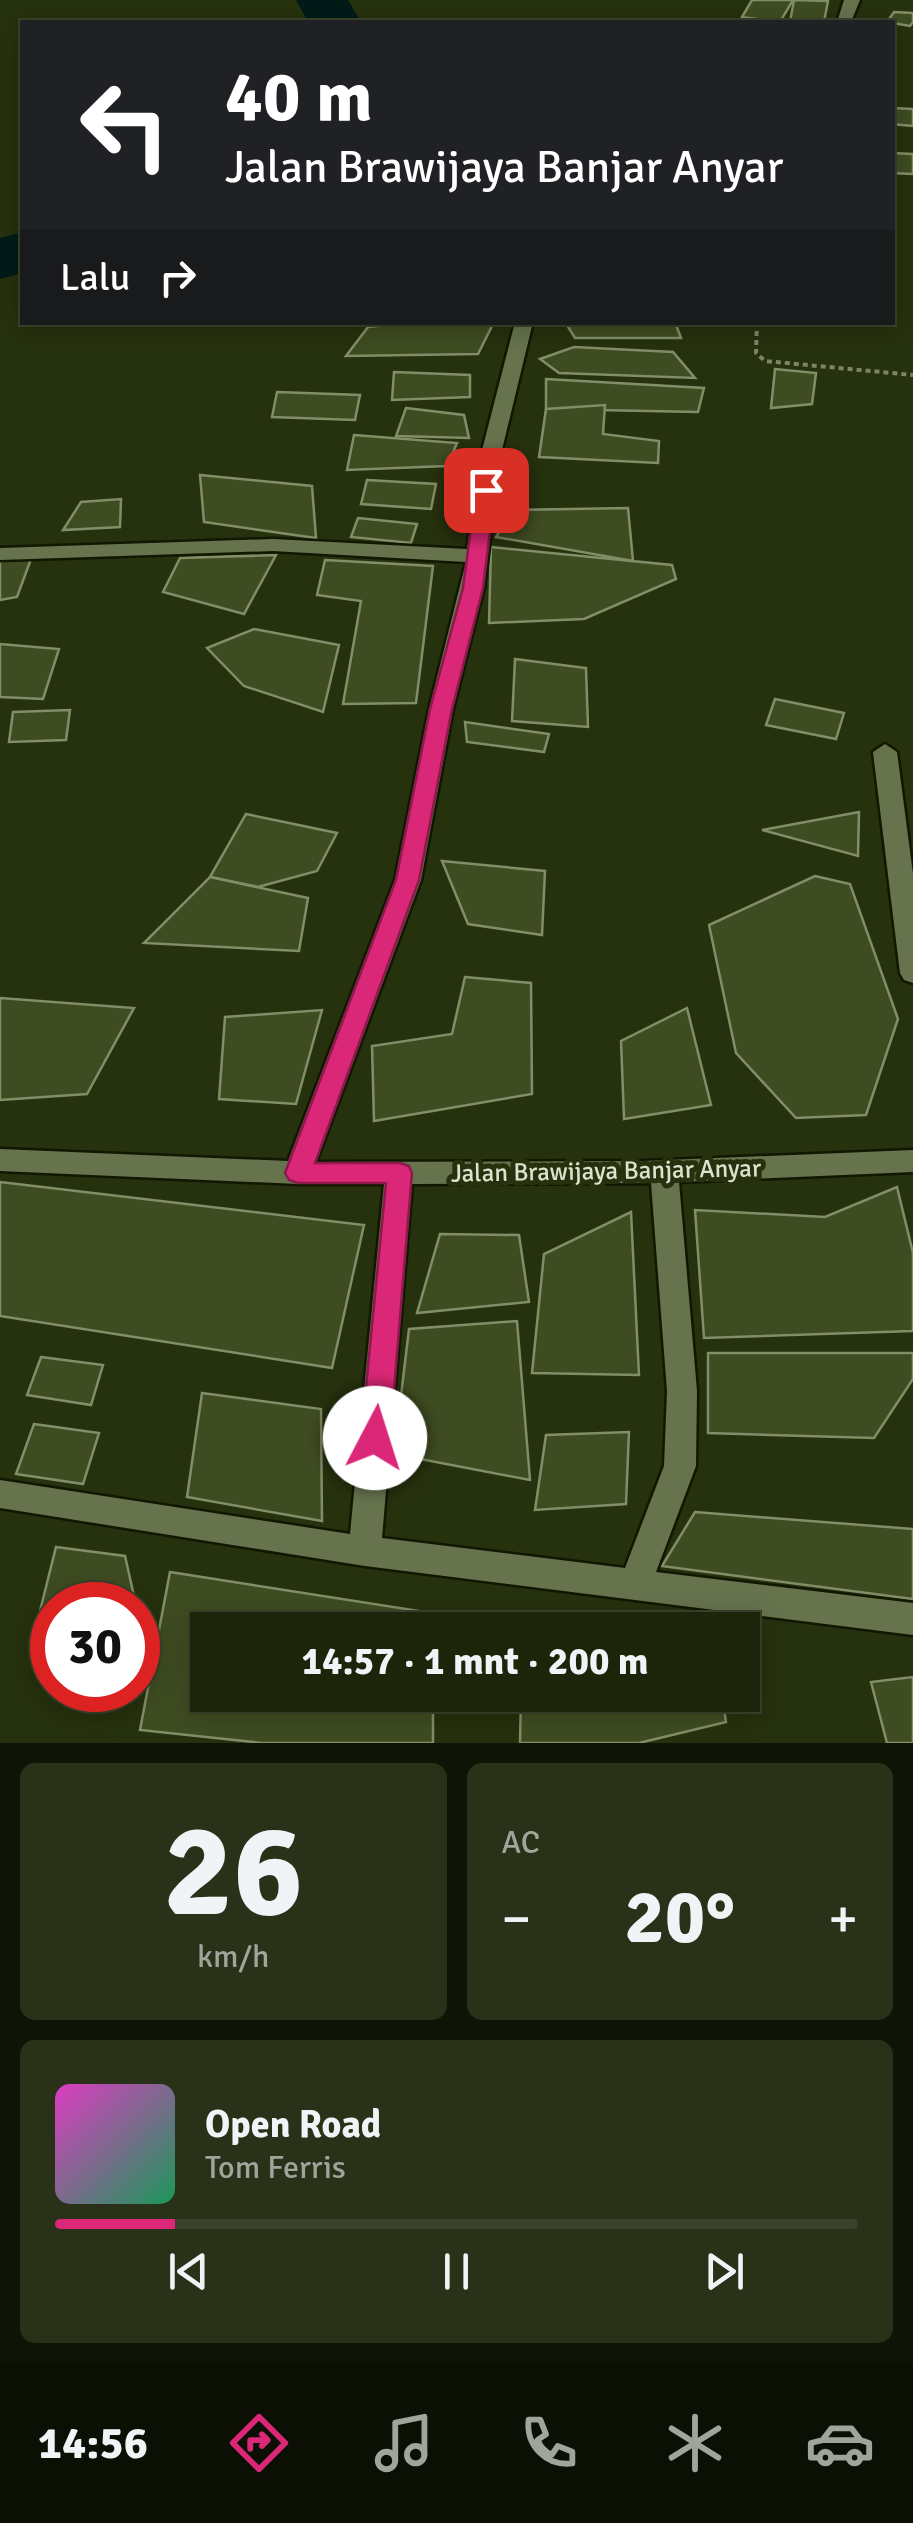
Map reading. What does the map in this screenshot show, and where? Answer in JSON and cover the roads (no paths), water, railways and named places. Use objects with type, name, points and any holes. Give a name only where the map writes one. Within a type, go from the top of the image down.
[{"type":"street","points":[[298,1173],[408,880],[441,709],[473,588],[490,458],[523,325]]},
{"type":"street","points":[[0,554],[273,544],[477,556]]},
{"type":"street","points":[[885,752],[913,973]]},
{"type":"street","name":"Jalan Brawijaya Banjar Anyar","points":[[0,1160],[298,1173],[664,1171],[913,1161]]},
{"type":"street","points":[[636,1585],[680,1466],[682,1391],[664,1171]]},
{"type":"street","points":[[365,1551],[400,1173]]},
{"type":"street","points":[[0,1494],[365,1551],[913,1620]]},
{"type":"waterway","points":[[322,0],[333,20]]},
{"type":"waterway","points":[[0,260],[20,252]]}]
